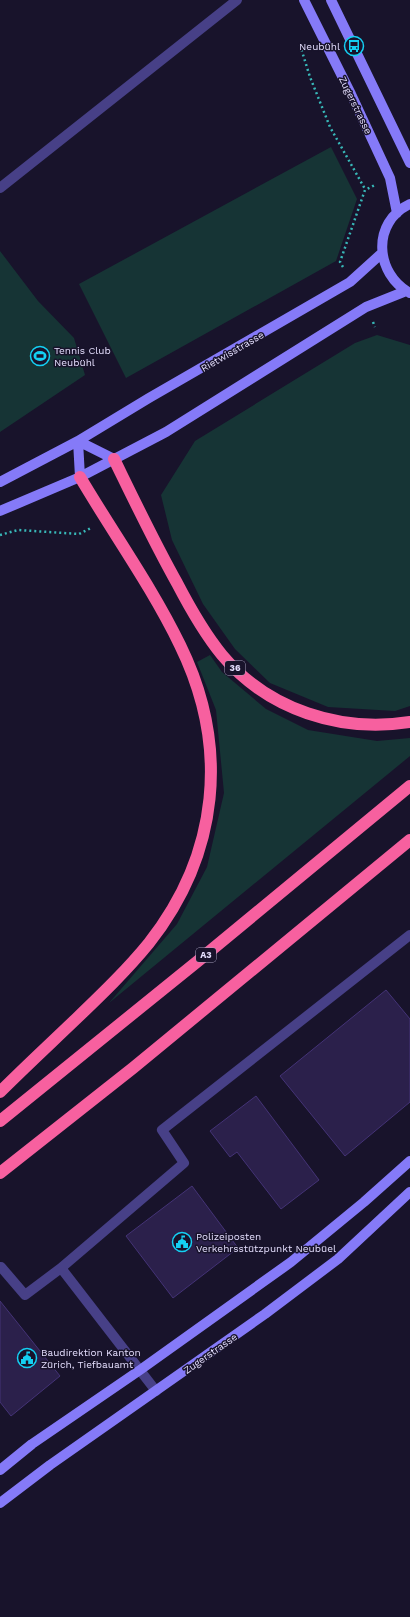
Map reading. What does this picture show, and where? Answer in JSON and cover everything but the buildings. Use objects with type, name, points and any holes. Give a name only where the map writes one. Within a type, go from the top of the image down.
[{"type":"highway","name":"36","points":[[114,459],[162,557],[197,621],[223,656],[244,676],[279,701],[304,713],[319,718],[342,723],[380,726],[410,722]]},
{"type":"highway","points":[[0,1092],[102,995],[150,942],[171,912],[187,881],[198,853],[208,818],[212,783],[212,766],[208,729],[199,693],[181,646],[170,625],[138,570],[106,521],[80,477]]},
{"type":"highway","name":"A3","points":[[0,1121],[198,961],[410,786]]},
{"type":"highway","points":[[0,1173],[133,1068],[410,840]]},
{"type":"main road","name":"Zugerstrasse","points":[[304,0],[390,178],[397,212]]},
{"type":"main road","points":[[330,0],[410,164]]},
{"type":"main road","points":[[408,292],[397,284],[384,265],[382,244],[387,227],[397,212],[410,204]]},
{"type":"main road","name":"Rietwisstrasse","points":[[0,482],[78,441],[149,398],[350,282],[382,253]]},
{"type":"main road","points":[[0,511],[80,477],[166,432],[366,307],[408,292]]},
{"type":"main road","points":[[80,477],[78,441],[114,459]]},
{"type":"main road","points":[[0,1470],[32,1444],[140,1370],[291,1262],[364,1202],[410,1161]]},
{"type":"main road","name":"Zugerstrasse","points":[[0,1503],[50,1465],[265,1314],[338,1259],[410,1192]]},
{"type":"lane","points":[[0,188],[237,0]]},
{"type":"lane","points":[[0,1268],[1,1267],[26,1294],[61,1268],[184,1163],[162,1130],[410,935]]},
{"type":"lane","points":[[61,1268],[156,1391]]},
{"type":"path","points":[[300,44],[310,77],[330,127],[365,190]]},
{"type":"path","points":[[350,282],[340,262],[365,190],[390,178]]},
{"type":"path","points":[[366,307],[375,328]]},
{"type":"path","points":[[0,535],[18,530],[79,534],[106,521]]},
{"type":"green space","points":[[331,147],[357,199],[336,261],[126,378],[79,284]]},
{"type":"green space","name":"Tennis Club Neubühl","points":[[0,251],[38,301],[74,338],[85,375],[0,432]]},
{"type":"green space","points":[[377,335],[410,345],[410,706],[395,711],[328,707],[270,683],[235,649],[203,604],[172,540],[161,495],[195,441],[355,343]]},
{"type":"green space","points":[[210,655],[222,672],[266,709],[308,730],[377,741],[410,738],[410,756],[109,1003],[177,924],[207,867],[224,793],[216,710],[197,662]]},
{"type":"place","name":"Neubühl","points":[[354,46]]},
{"type":"place","name":"Tennis Club Neubühl","points":[[40,356]]},
{"type":"place","name":"Polizeiposten Verkehrsstützpunkt Neubüel","points":[[182,1242]]},
{"type":"place","name":"Baudirektion Kanton Zürich, Tiefbauamt","points":[[27,1358]]}]
